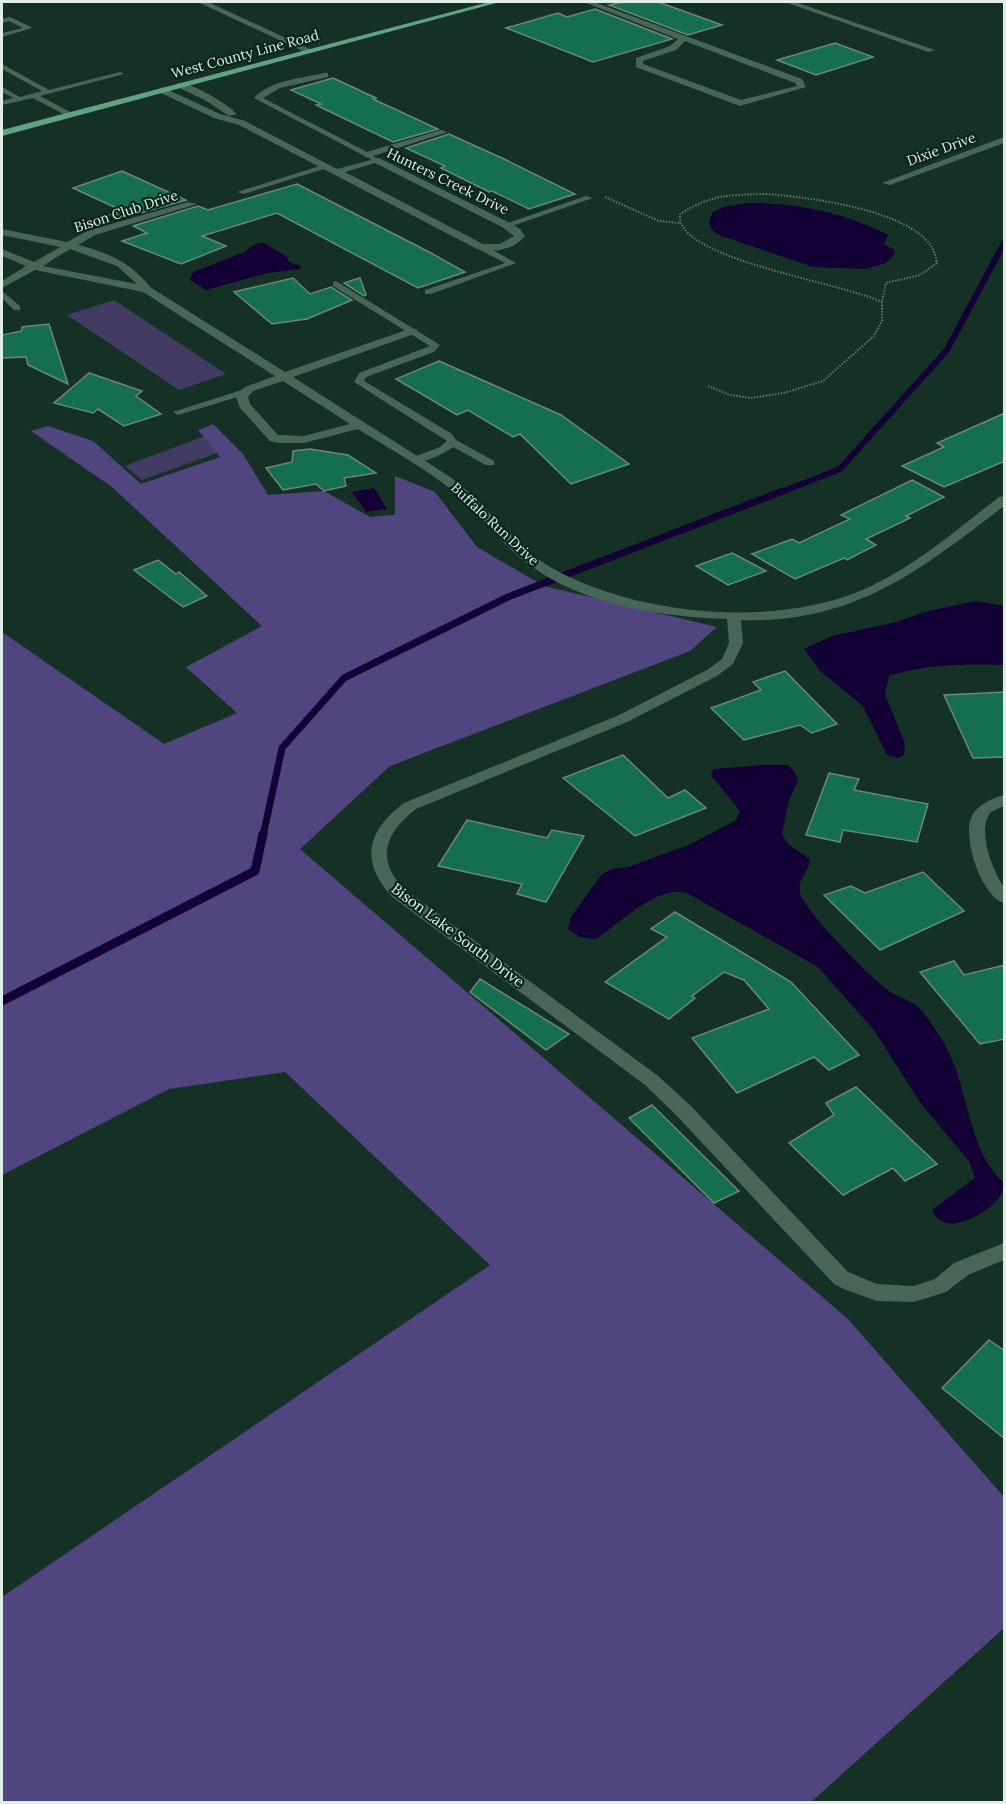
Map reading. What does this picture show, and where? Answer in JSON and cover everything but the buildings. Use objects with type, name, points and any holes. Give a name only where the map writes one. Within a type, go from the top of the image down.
[{"type":"main road","name":"West County Line Road","points":[[2,133],[496,2]]},
{"type":"street","points":[[202,2],[310,51]]},
{"type":"street","points":[[588,2],[799,81],[802,87],[740,104],[639,65],[639,60],[673,48],[684,38]]},
{"type":"street","points":[[789,2],[931,50]]},
{"type":"street","points":[[180,85],[208,98],[242,123]]},
{"type":"street","points":[[162,90],[217,116],[242,123],[481,247]]},
{"type":"street","name":"Dixie Drive","points":[[887,183],[1005,140]]},
{"type":"street","name":"Hunters Creek Drive","points":[[336,172],[372,158],[507,225],[520,236],[497,247],[481,247]]},
{"type":"street","name":"Bison Club Drive","points":[[2,285],[91,233],[192,204]]},
{"type":"street","name":"Buffalo Run Drive","points":[[2,232],[69,245],[110,260],[140,278],[146,289]]},
{"type":"street","name":"Buffalo Run Drive","points":[[2,252],[34,267],[146,289],[459,488],[515,547],[548,571],[587,589],[636,604],[680,611],[734,615],[810,609],[863,594],[900,575],[1005,500]]},
{"type":"street","points":[[359,424],[295,440],[279,440],[274,438],[244,405],[242,397],[248,391],[283,377],[413,332]]},
{"type":"street","name":"Bison Lake South Drive","points":[[734,615],[735,643],[728,661],[721,668],[622,719],[410,806],[393,819],[377,851],[383,875],[397,892],[651,1080],[841,1278],[863,1289],[896,1296],[914,1295],[939,1286],[962,1269],[1005,1251]]},
{"type":"street","points":[[1004,800],[985,808],[979,816],[976,827],[986,875],[1005,898]]},
{"type":"lane","points":[[2,21],[10,19],[29,28],[2,35]]},
{"type":"lane","points":[[2,66],[48,92]]},
{"type":"lane","points":[[2,103],[120,74]]},
{"type":"lane","points":[[325,75],[272,89],[258,98],[372,158],[444,132]]},
{"type":"lane","points":[[2,89],[19,99]]},
{"type":"lane","points":[[33,95],[69,115]]},
{"type":"lane","points":[[241,192],[326,167]]},
{"type":"lane","points":[[507,225],[589,198]]},
{"type":"lane","points":[[428,292],[512,263],[481,247]]},
{"type":"lane","points":[[336,284],[434,344],[434,348],[362,375],[358,380],[448,436],[452,442],[490,463]]},
{"type":"lane","points":[[2,294],[17,308]]},
{"type":"lane","points":[[178,412],[248,391]]},
{"type":"lane","points":[[415,460],[444,448],[452,442]]},
{"type":"path","points":[[708,386],[729,396],[754,400],[783,394],[825,380],[834,368],[872,341],[880,327],[886,283],[922,275],[937,263],[927,240],[899,224],[843,204],[763,193],[736,193],[693,203],[680,214],[680,223],[686,231],[701,242],[734,257],[864,294],[882,302]]},
{"type":"path","points":[[589,198],[604,197],[659,221],[680,223]]},
{"type":"shaded area","points":[[747,203],[802,207],[854,220],[888,235],[884,244],[894,250],[895,254],[886,263],[865,269],[813,267],[719,235],[712,230],[709,222],[713,212],[724,207]]},
{"type":"shaded area","points":[[264,243],[287,257],[289,262],[301,266],[300,269],[268,273],[206,290],[190,280],[193,272],[245,252]]},
{"type":"shaded area","points":[[114,300],[226,374],[179,390],[67,315]]},
{"type":"shaded area","points":[[213,424],[243,454],[268,495],[324,491],[370,517],[395,515],[395,476],[435,492],[477,547],[544,586],[717,627],[690,651],[390,766],[300,849],[848,1319],[1004,1497],[1004,1628],[811,1802],[2,1802],[2,1597],[490,1265],[285,1072],[169,1089],[2,1175],[2,632],[164,744],[237,713],[186,667],[262,626],[112,487],[31,431],[48,426],[93,441],[141,484],[220,457],[198,430]]},
{"type":"shaded area","points":[[205,436],[223,451],[142,480],[125,466]]},
{"type":"shaded area","points":[[374,488],[387,509],[366,512],[352,492]]},
{"type":"shaded area","points":[[976,601],[1004,606],[1004,665],[932,667],[889,676],[885,694],[905,744],[904,755],[898,758],[887,755],[863,706],[820,671],[804,649],[832,636]]},
{"type":"shaded area","points":[[788,765],[798,780],[789,800],[782,834],[789,845],[810,859],[800,883],[800,893],[804,902],[825,929],[868,973],[889,991],[921,1010],[953,1061],[982,1153],[1004,1184],[998,1199],[972,1218],[953,1224],[946,1223],[939,1220],[933,1212],[932,1210],[975,1178],[969,1161],[922,1105],[874,1030],[818,967],[687,893],[664,894],[652,899],[596,939],[580,937],[568,929],[571,917],[602,874],[689,845],[736,820],[740,811],[711,775],[714,769]]},
{"type":"waterway","points":[[779,493],[840,469],[947,350],[1004,243]]},
{"type":"waterway","points":[[263,836],[282,748],[344,678],[508,597],[783,491]]},
{"type":"waterway","points":[[2,1001],[255,871],[263,834]]}]
